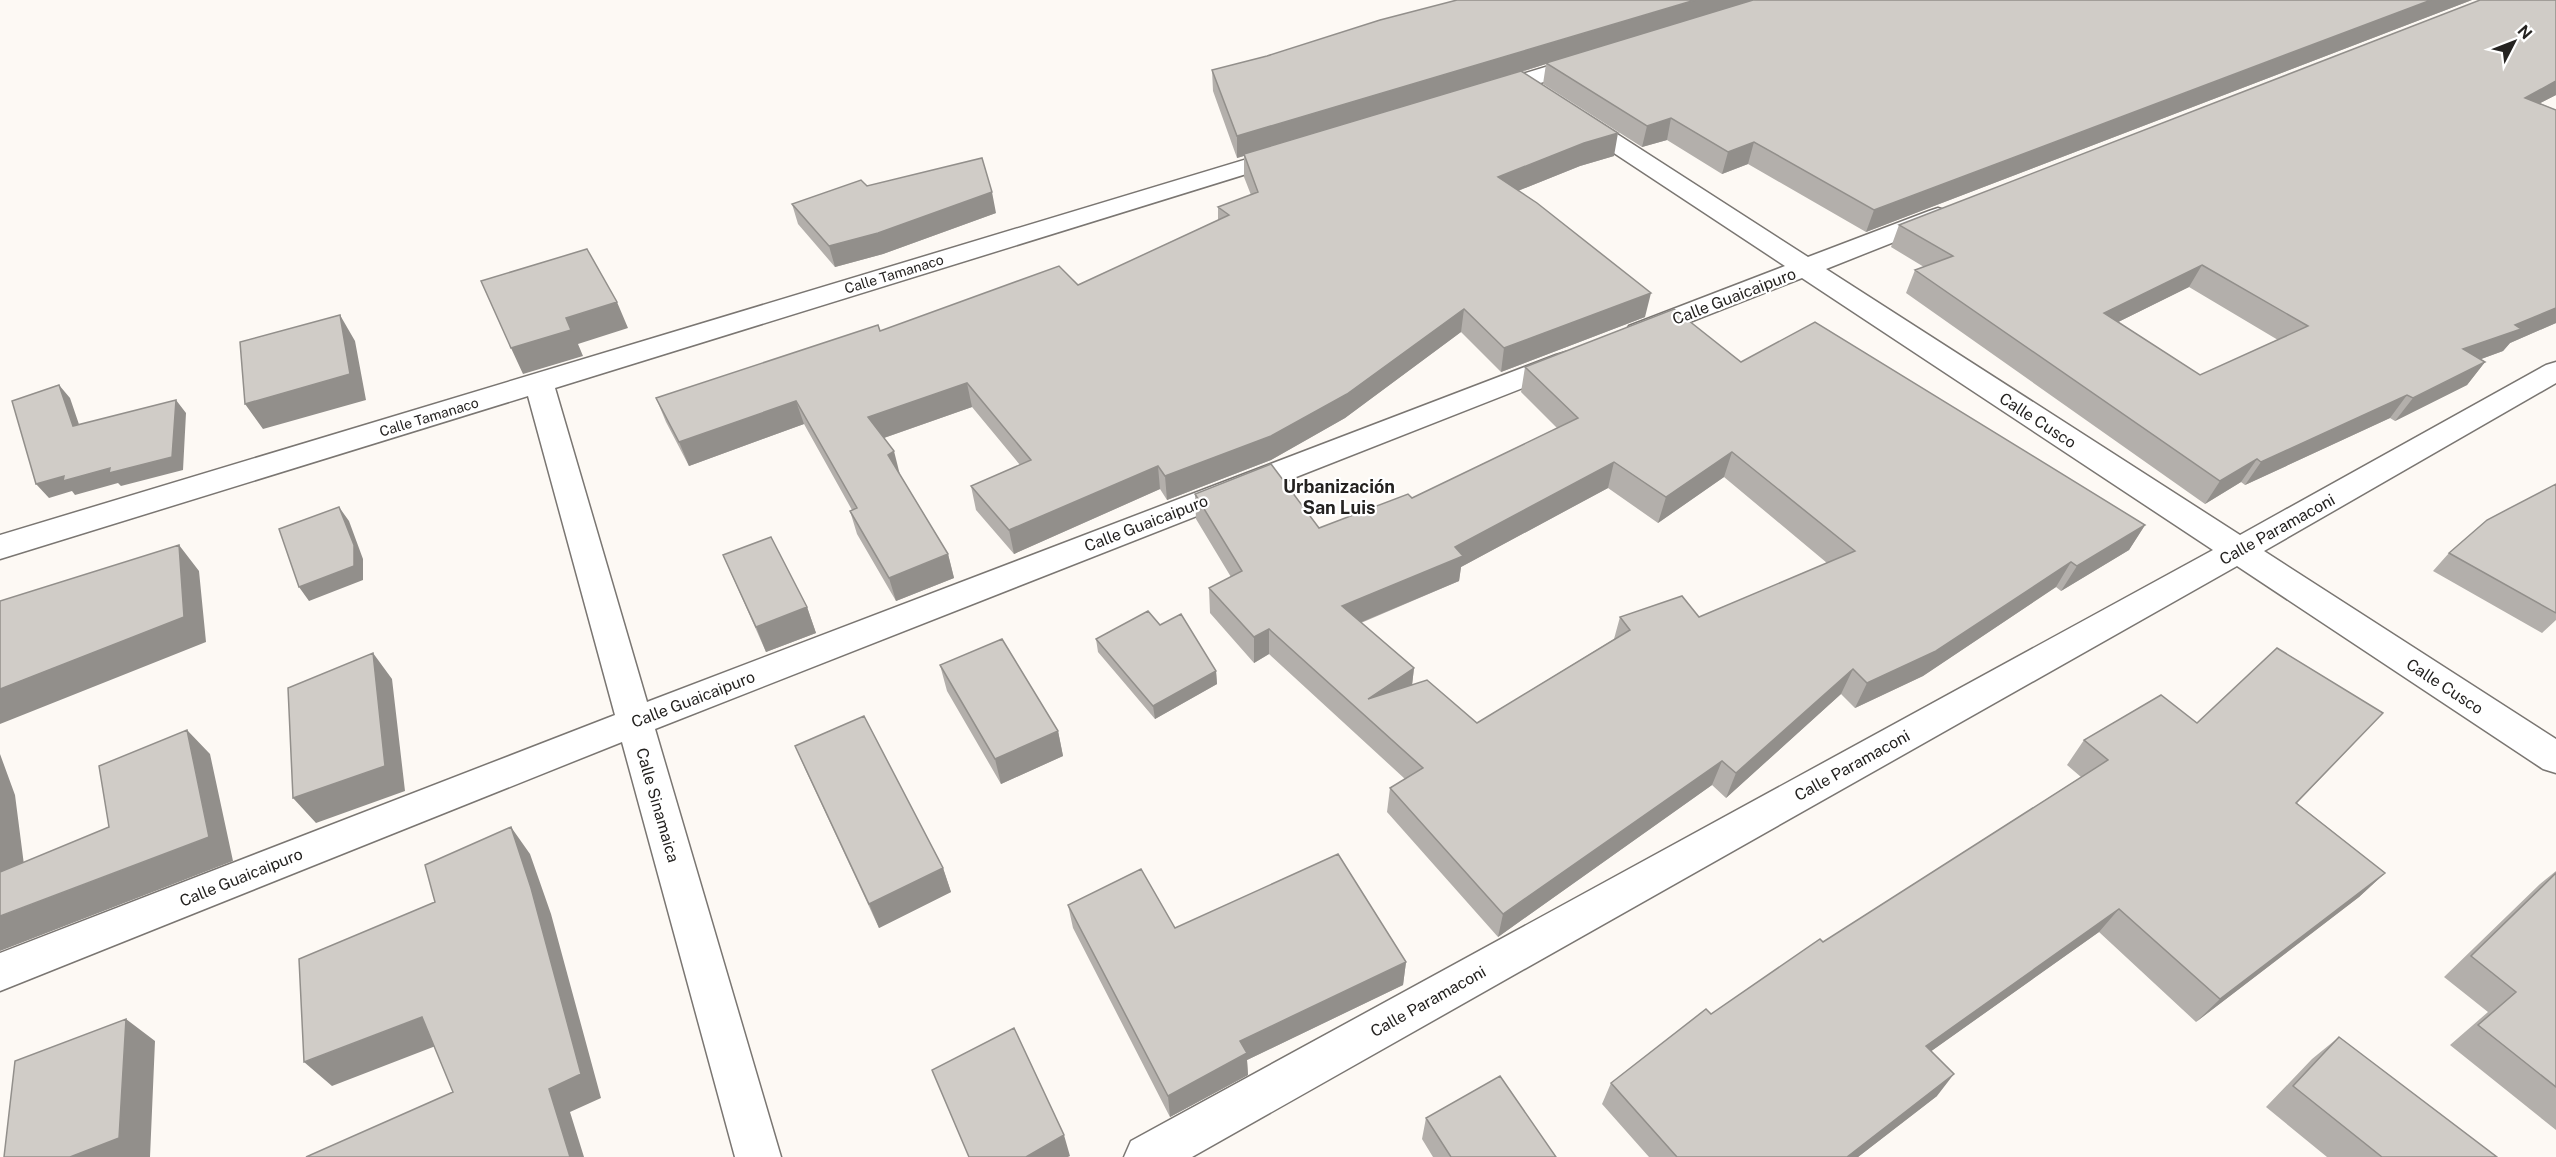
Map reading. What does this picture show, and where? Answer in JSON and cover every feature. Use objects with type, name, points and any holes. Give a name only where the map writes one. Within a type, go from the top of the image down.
[{"type":"street","points":[[1464,100],[1610,55]]},
{"type":"street","name":"Calle Cusco","points":[[1521,82],[2556,758]]},
{"type":"street","name":"Calle Tamanaco","points":[[0,547],[1315,145]]},
{"type":"street","name":"Calle Guaicaipuro","points":[[0,972],[635,722],[1961,207]]},
{"type":"street","name":"Calle Paramaconi","points":[[1148,1157],[2238,551],[2556,370]]},
{"type":"street","name":"Calle Sinamaica","points":[[539,384],[758,1157]]},
{"type":"building","points":[[1457,0],[1695,0],[1237,136],[1212,70],[1267,56],[1380,20]]},
{"type":"building","points":[[1753,0],[2431,0],[1874,210],[1754,142],[1728,152],[1671,118],[1647,126],[1546,63]]},
{"type":"building","points":[[2480,0],[2556,0],[2556,81],[2525,98],[2556,110],[2556,308],[2515,325],[2521,329],[2463,349],[2485,362],[2413,398],[2407,395],[2261,462],[2257,459],[2220,481],[1915,270],[1953,256],[1899,225]],"holes":[[[2202,265],[2308,326],[2200,375],[2104,313]]]},
{"type":"building","points":[[1521,71],[1618,133],[1584,143],[1498,177],[1537,203],[1651,293],[1504,348],[1464,309],[1347,394],[1271,436],[1165,476],[1158,466],[1009,530],[971,486],[1031,460],[967,383],[868,417],[894,451],[888,455],[948,554],[889,578],[850,511],[857,508],[796,401],[679,442],[656,398],[878,325],[880,331],[1059,266],[1078,285],[1229,215],[1218,207],[1258,192],[1244,154]]},
{"type":"building","points":[[982,158],[992,192],[878,233],[829,246],[792,204],[861,180],[867,186]]},
{"type":"building","points":[[587,249],[617,302],[566,318],[571,330],[511,348],[481,281]]},
{"type":"building","points":[[1674,309],[1741,362],[1815,322],[2145,525],[2077,566],[2071,562],[1936,651],[1867,683],[1853,669],[1736,773],[1722,761],[1503,914],[1390,788],[1423,768],[1269,629],[1254,637],[1209,588],[1242,571],[1195,494],[1271,464],[1319,528],[1408,494],[1412,498],[1578,418],[1525,367]],"holes":[[[1732,452],[1855,551],[1699,617],[1682,596],[1620,617],[1630,630],[1477,723],[1427,680],[1368,699],[1414,668],[1342,606],[1463,556],[1455,547],[1614,462],[1666,497]]]},
{"type":"building","points":[[340,315],[350,374],[245,404],[240,342]]},
{"type":"building","points":[[59,385],[73,426],[176,400],[172,457],[109,473],[110,468],[63,481],[64,476],[36,484],[12,401]]},
{"type":"building","points":[[2556,484],[2556,613],[2449,553],[2487,520]]},
{"type":"building","points":[[339,507],[354,545],[354,566],[299,587],[279,529]]},
{"type":"building","points":[[771,537],[807,607],[756,627],[723,555]]},
{"type":"building","points":[[179,545],[184,617],[0,689],[0,601]]},
{"type":"building","points":[[1148,611],[1160,625],[1181,614],[1216,671],[1153,706],[1096,639]]},
{"type":"building","points":[[1002,639],[1058,731],[995,759],[940,665]]},
{"type":"building","points":[[2277,648],[2383,713],[2296,803],[2385,873],[2220,999],[2119,909],[1926,1046],[1954,1074],[1847,1157],[1677,1157],[1611,1083],[1706,1009],[1711,1014],[1820,939],[1823,942],[2108,760],[2084,740],[2161,695],[2197,723]]},
{"type":"building","points":[[373,653],[385,766],[293,798],[288,688]]},
{"type":"building","points":[[864,716],[943,868],[869,904],[795,746]]},
{"type":"building","points":[[187,730],[209,837],[0,916],[0,872],[109,827],[99,766]]},
{"type":"building","points":[[511,827],[531,888],[581,1074],[549,1089],[570,1157],[306,1157],[453,1092],[422,1017],[304,1062],[299,959],[435,902],[425,865]]},
{"type":"building","points":[[1338,854],[1406,962],[1240,1041],[1247,1053],[1168,1096],[1068,905],[1141,869],[1175,928]]},
{"type":"building","points":[[2556,873],[2556,1087],[2478,1025],[2516,992],[2471,956]]},
{"type":"building","points":[[126,1019],[119,1138],[70,1157],[4,1157],[15,1061]]},
{"type":"building","points":[[1014,1028],[1064,1135],[1026,1157],[969,1157],[932,1070]]},
{"type":"building","points":[[2339,1037],[2497,1157],[2382,1157],[2293,1086]]},
{"type":"building","points":[[1500,1076],[1556,1157],[1451,1157],[1426,1118]]},
{"type":"district","name":"Urbanización San Luis","points":[[1339,497]]}]
